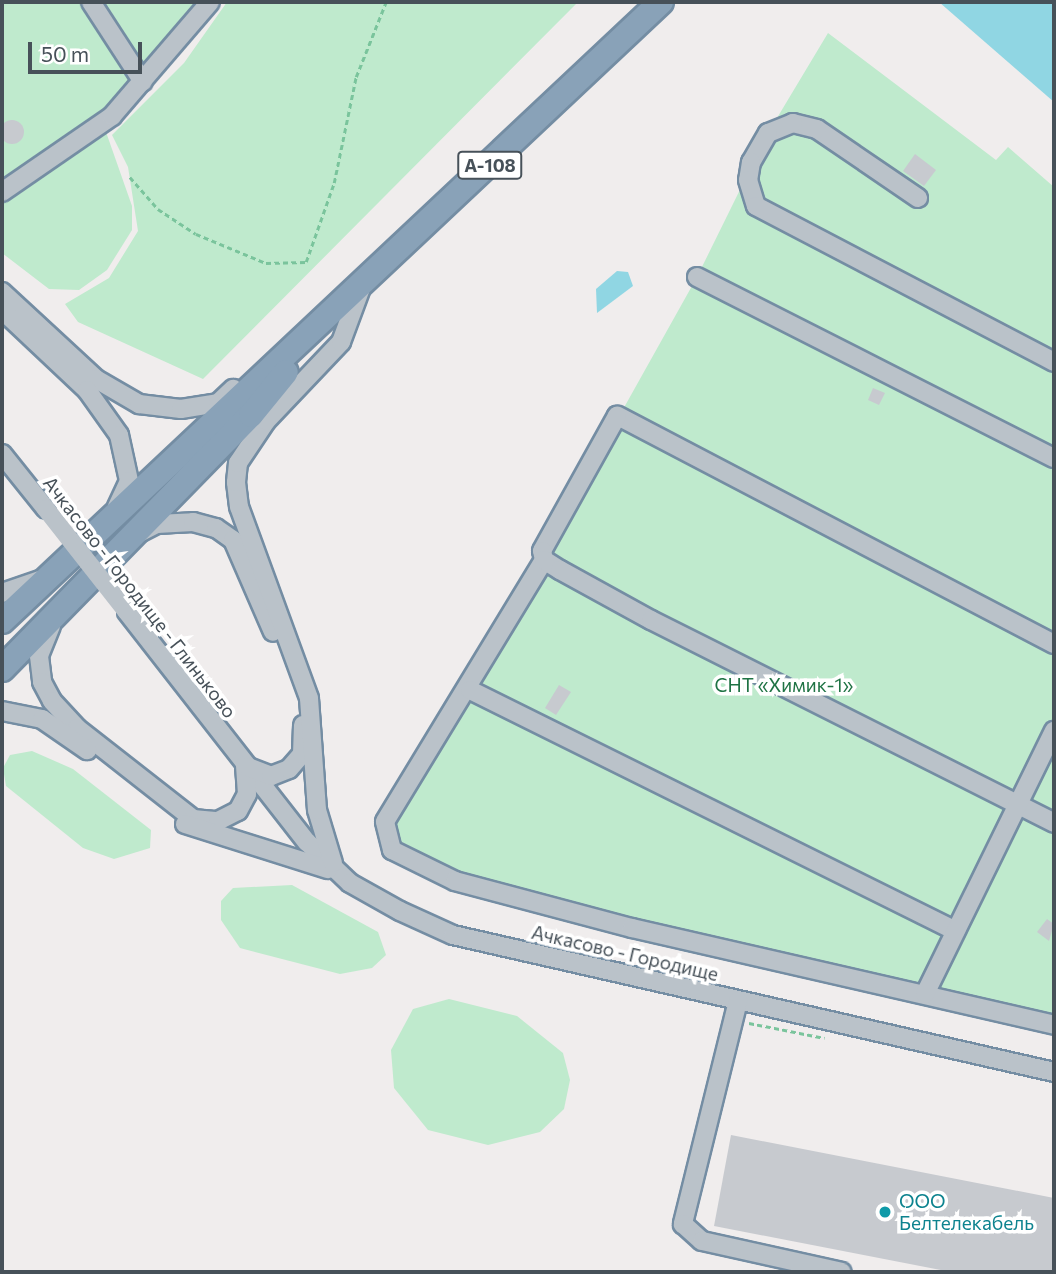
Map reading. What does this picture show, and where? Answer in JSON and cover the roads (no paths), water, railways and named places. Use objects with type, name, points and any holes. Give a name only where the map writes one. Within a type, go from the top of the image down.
[{"type":"highway","name":"А-108","points":[[2,621],[330,318],[661,2]]},
{"type":"highway","name":"А-108","points":[[2,670],[251,415],[330,318]]},
{"type":"street","points":[[91,2],[143,82]]},
{"type":"street","points":[[2,192],[112,116],[210,2]]},
{"type":"street","points":[[918,198],[817,129],[793,123],[768,133],[751,162],[748,180],[756,206],[1054,362]]},
{"type":"street","points":[[697,277],[1054,457]]},
{"type":"street","points":[[2,292],[96,379],[139,404],[181,410],[218,403],[321,306],[361,288]]},
{"type":"street","points":[[337,873],[320,830],[309,698],[239,507],[236,482],[238,463],[266,421],[341,342],[361,288]]},
{"type":"street","points":[[2,310],[87,390],[119,435],[129,481],[104,526]]},
{"type":"street","points":[[1054,644],[617,416],[542,551],[544,560],[470,690],[384,822],[392,850],[413,864],[456,881],[632,928],[1054,1025]]},
{"type":"street","name":"Ачкасово - Городище - Глиньково","points":[[2,454],[245,765]]},
{"type":"street","points":[[132,536],[157,524],[193,522],[216,528],[243,556],[300,703],[304,744],[297,763],[280,774],[262,775],[245,765]]},
{"type":"street","points":[[544,560],[1054,823]]},
{"type":"street","points":[[2,593],[52,573]]},
{"type":"street","points":[[69,600],[46,635],[39,656],[42,682],[77,728],[204,821],[230,817],[243,803],[249,784],[245,765]]},
{"type":"street","points":[[470,690],[956,931]]},
{"type":"street","points":[[2,711],[43,719],[193,829],[337,873]]},
{"type":"street","points":[[925,994],[1054,731]]},
{"type":"street","name":"Ачкасово - Городище","points":[[245,765],[337,873],[365,893],[453,935],[1054,1072]]},
{"type":"street","points":[[738,1001],[683,1224],[702,1241],[842,1272]]},
{"type":"water","points":[[939,2],[1054,2],[1054,102]]},
{"type":"water","points":[[617,271],[628,272],[633,286],[597,313],[596,289]]},
{"type":"place","name":"ООО Белтелекабель","points":[[885,1212]]},
{"type":"park label","name":"СНТ «Химик-1»","points":[[784,685]]}]
